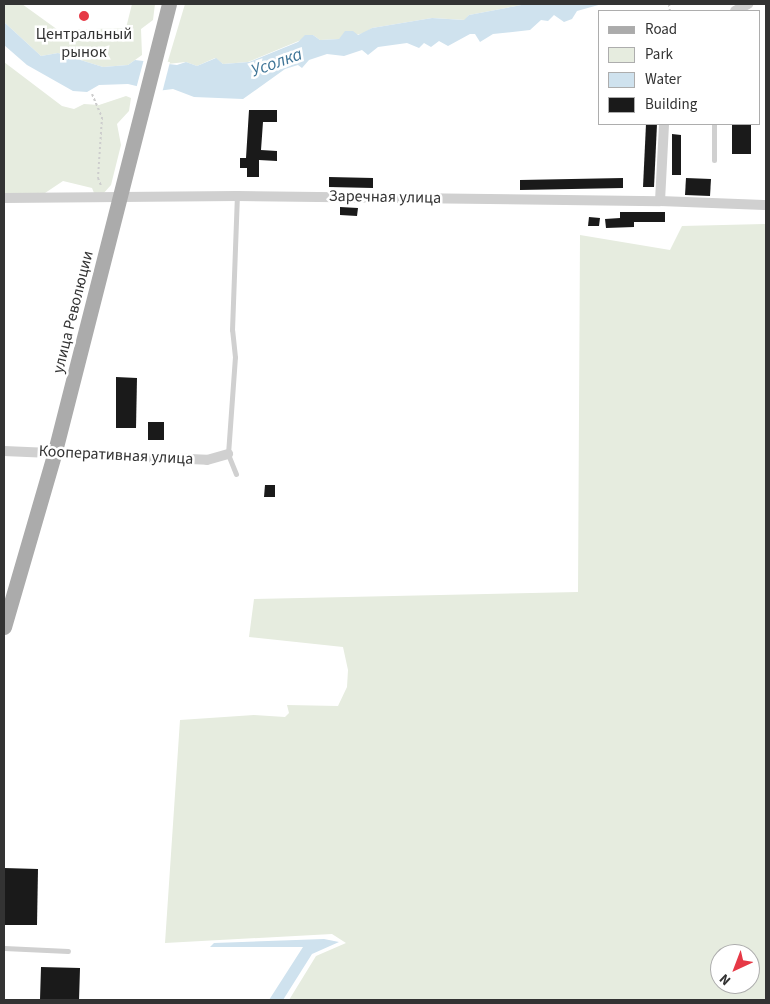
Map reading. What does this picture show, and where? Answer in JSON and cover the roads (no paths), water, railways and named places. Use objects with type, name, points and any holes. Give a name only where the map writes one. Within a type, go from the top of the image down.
[{"type":"main road","name":"улица Революции","points":[[4,626],[55,451],[112,198],[137,128],[168,4]]},
{"type":"street","points":[[737,10],[748,4]]},
{"type":"street","points":[[660,201],[664,125]]},
{"type":"street","name":"Заречная улица","points":[[4,198],[236,196],[660,201],[766,206]]},
{"type":"street","name":"Кооперативная улица","points":[[4,451],[55,451],[207,460],[228,454]]},
{"type":"lane","points":[[714,125],[714,160]]},
{"type":"lane","points":[[236,196],[232,330],[235,357],[228,454],[236,474]]},
{"type":"lane","points":[[4,948],[68,951]]},
{"type":"water","name":"Усолка","points":[[527,4],[602,4],[577,11],[572,19],[564,22],[554,15],[548,21],[541,20],[530,30],[493,34],[480,42],[475,34],[470,34],[448,46],[439,41],[431,47],[424,43],[419,48],[407,43],[378,47],[368,55],[362,50],[344,56],[327,54],[309,60],[302,68],[298,65],[285,69],[243,99],[194,97],[173,89],[157,91],[128,84],[99,85],[87,92],[73,91],[27,65],[4,45],[4,22],[41,56],[58,53],[103,67],[128,65],[135,60],[177,65],[186,62],[197,66],[216,58],[223,64],[249,62],[298,42],[305,35],[313,35],[320,40],[339,39],[345,31],[353,31],[358,35],[372,28],[432,18],[464,20],[469,15]]},
{"type":"water","points":[[324,939],[339,942],[312,954],[283,1000],[269,1000],[303,947],[210,947],[214,943]]},
{"type":"place","name":"Центральный рынок","points":[[84,16]]}]
